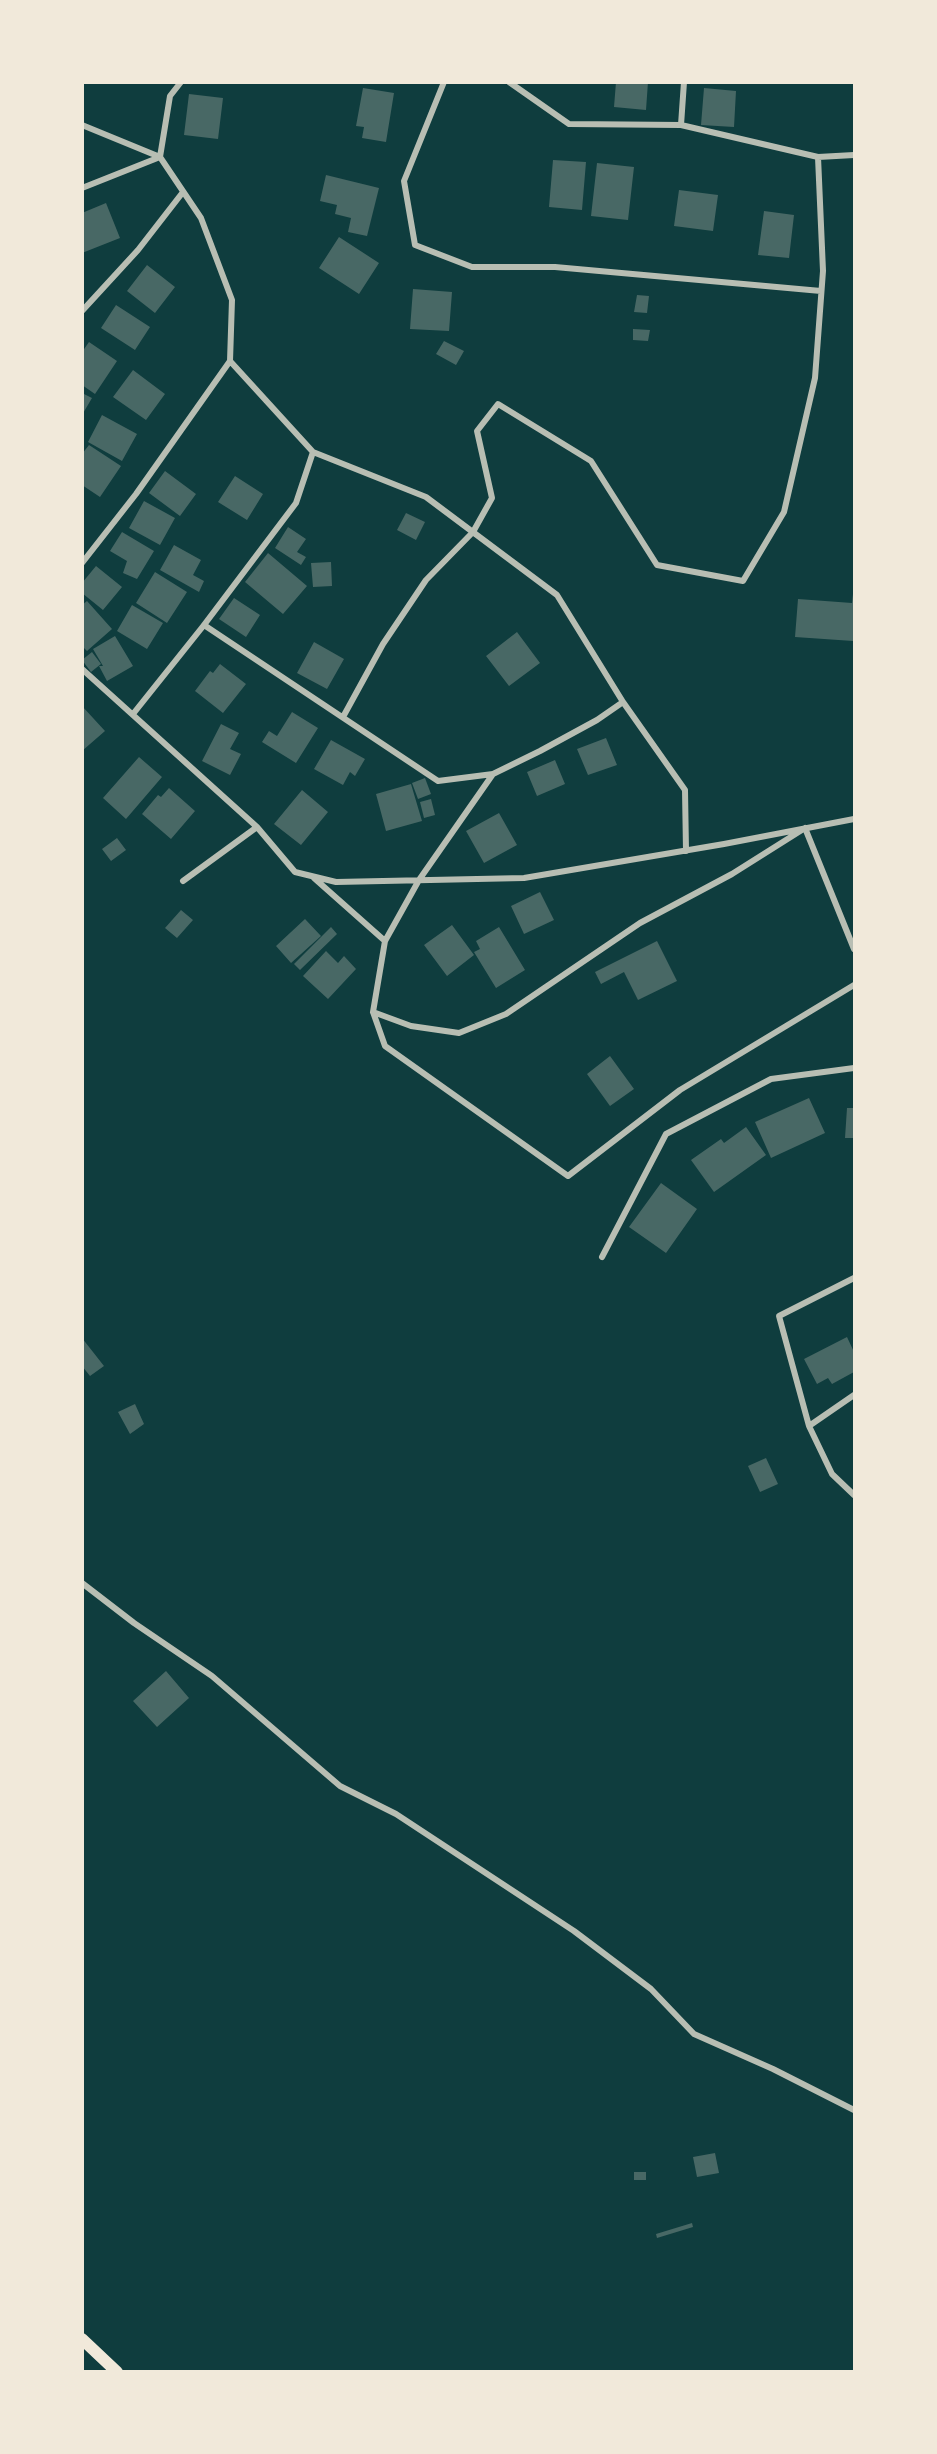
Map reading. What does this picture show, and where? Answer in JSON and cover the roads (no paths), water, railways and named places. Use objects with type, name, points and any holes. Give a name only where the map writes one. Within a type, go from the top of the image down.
[{"type":"main road","points":[[82,2339],[117,2372]]},
{"type":"street","points":[[160,157],[170,96],[181,82]]},
{"type":"street","points":[[444,82],[404,181],[415,245],[472,267],[555,267],[821,291]]},
{"type":"street","points":[[509,82],[569,124],[681,125],[818,157],[855,155]]},
{"type":"street","points":[[681,125],[684,82]]},
{"type":"street","points":[[82,125],[160,157],[201,218],[232,300],[230,361],[136,494],[82,563]]},
{"type":"street","points":[[82,188],[160,157]]},
{"type":"street","points":[[343,717],[383,644],[426,580],[473,532],[492,498],[477,431],[498,404],[591,461],[657,565],[743,581],[784,512],[815,378],[823,271],[818,157]]},
{"type":"street","points":[[82,311],[138,250],[183,192]]},
{"type":"street","points":[[230,361],[313,452],[426,497],[557,595],[623,702],[685,790],[686,851]]},
{"type":"street","points":[[133,714],[296,503],[313,452]]},
{"type":"street","points":[[204,625],[438,781],[493,774],[540,752],[597,720],[623,702]]},
{"type":"street","points":[[82,669],[257,827],[295,872],[336,882],[524,878],[686,851],[855,819]]},
{"type":"street","points":[[493,774],[419,880],[385,941],[374,1012],[385,1046],[568,1176],[680,1090],[855,985]]},
{"type":"street","points":[[183,881],[257,827]]},
{"type":"street","points":[[805,828],[855,950]]},
{"type":"street","points":[[374,1012],[411,1026],[459,1033],[506,1014],[640,923],[732,874],[805,828]]},
{"type":"street","points":[[311,876],[385,941]]},
{"type":"street","points":[[602,1257],[666,1134],[771,1079],[855,1068]]},
{"type":"street","points":[[855,1278],[779,1316],[809,1426],[832,1474],[855,1494]]},
{"type":"street","points":[[809,1426],[855,1395]]},
{"type":"street","points":[[82,1583],[134,1623],[212,1676],[340,1786],[396,1814],[574,1931],[651,1989],[694,2034],[773,2069],[855,2110]]}]
